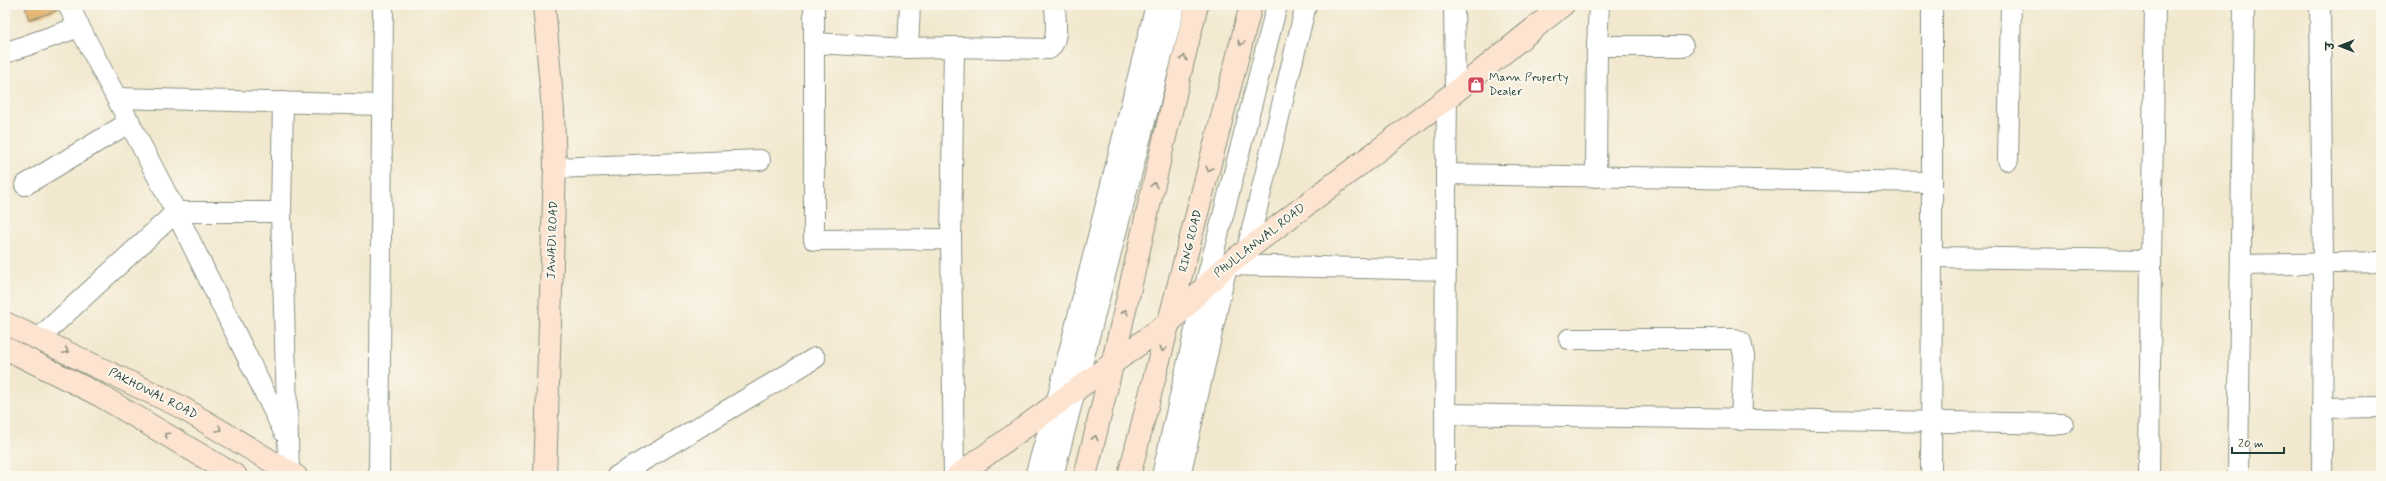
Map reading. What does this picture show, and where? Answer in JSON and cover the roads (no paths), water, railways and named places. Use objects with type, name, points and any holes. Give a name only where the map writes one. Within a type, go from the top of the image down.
[{"type":"street","points":[[68,5],[176,212],[287,439]]},
{"type":"street","points":[[378,476],[383,5]]},
{"type":"street","name":"JAWADI ROAD","points":[[544,5],[553,111],[555,168],[545,476]]},
{"type":"street","points":[[814,5],[814,240],[950,239]]},
{"type":"street","points":[[908,48],[910,5]]},
{"type":"street","points":[[814,43],[908,48],[954,47],[1049,49],[1053,46],[1055,38],[1055,5]]},
{"type":"street","points":[[1035,476],[1056,404],[1156,5]]},
{"type":"street","points":[[1053,476],[1175,5]]},
{"type":"street","points":[[1085,476],[1114,362],[1173,101],[1197,5]]},
{"type":"street","name":"RING ROAD","points":[[1129,476],[1171,321],[1251,5]]},
{"type":"street","points":[[1162,476],[1205,286],[1277,5]]},
{"type":"street","points":[[1247,250],[1306,5]]},
{"type":"street","points":[[1445,476],[1446,174],[1451,95],[1454,5]]},
{"type":"street","name":"PHULLANWAL ROAD","points":[[956,476],[1171,321],[1227,265],[1451,95],[1563,5]]},
{"type":"street","points":[[1596,177],[1597,46],[1599,5]]},
{"type":"street","points":[[1931,476],[1932,5]]},
{"type":"street","points":[[2008,160],[2011,5]]},
{"type":"street","points":[[2149,476],[2155,5]]},
{"type":"street","points":[[2238,476],[2244,5]]},
{"type":"street","points":[[2320,5],[2323,262],[2322,476]]},
{"type":"street","points":[[5,53],[79,28]]},
{"type":"street","points":[[1597,46],[1683,46]]},
{"type":"street","points":[[954,47],[950,239],[956,476]]},
{"type":"street","points":[[117,98],[382,105]]},
{"type":"street","points":[[283,102],[281,212],[287,439],[292,474]]},
{"type":"street","points":[[25,185],[130,122]]},
{"type":"street","points":[[555,168],[760,160]]},
{"type":"street","points":[[1446,174],[1932,182]]},
{"type":"street","points":[[38,339],[176,212],[281,212]]},
{"type":"street","points":[[1932,257],[2151,260]]},
{"type":"street","points":[[2241,265],[2323,262],[2381,262]]},
{"type":"street","points":[[1180,476],[1227,265],[1446,270]]},
{"type":"street","name":"PAKHOWAL ROAD","points":[[5,323],[179,406],[292,474]]},
{"type":"street","points":[[1569,339],[1734,339],[1741,342],[1744,356],[1741,420]]},
{"type":"street","name":"PAKHOWAL ROAD","points":[[5,348],[101,396],[236,476]]},
{"type":"street","points":[[617,476],[815,358]]},
{"type":"street","points":[[2322,408],[2381,407]]},
{"type":"street","points":[[1445,414],[1741,420],[2062,424]]},
{"type":"place","name":"Mann Property Dealer","points":[[1476,85]]}]
